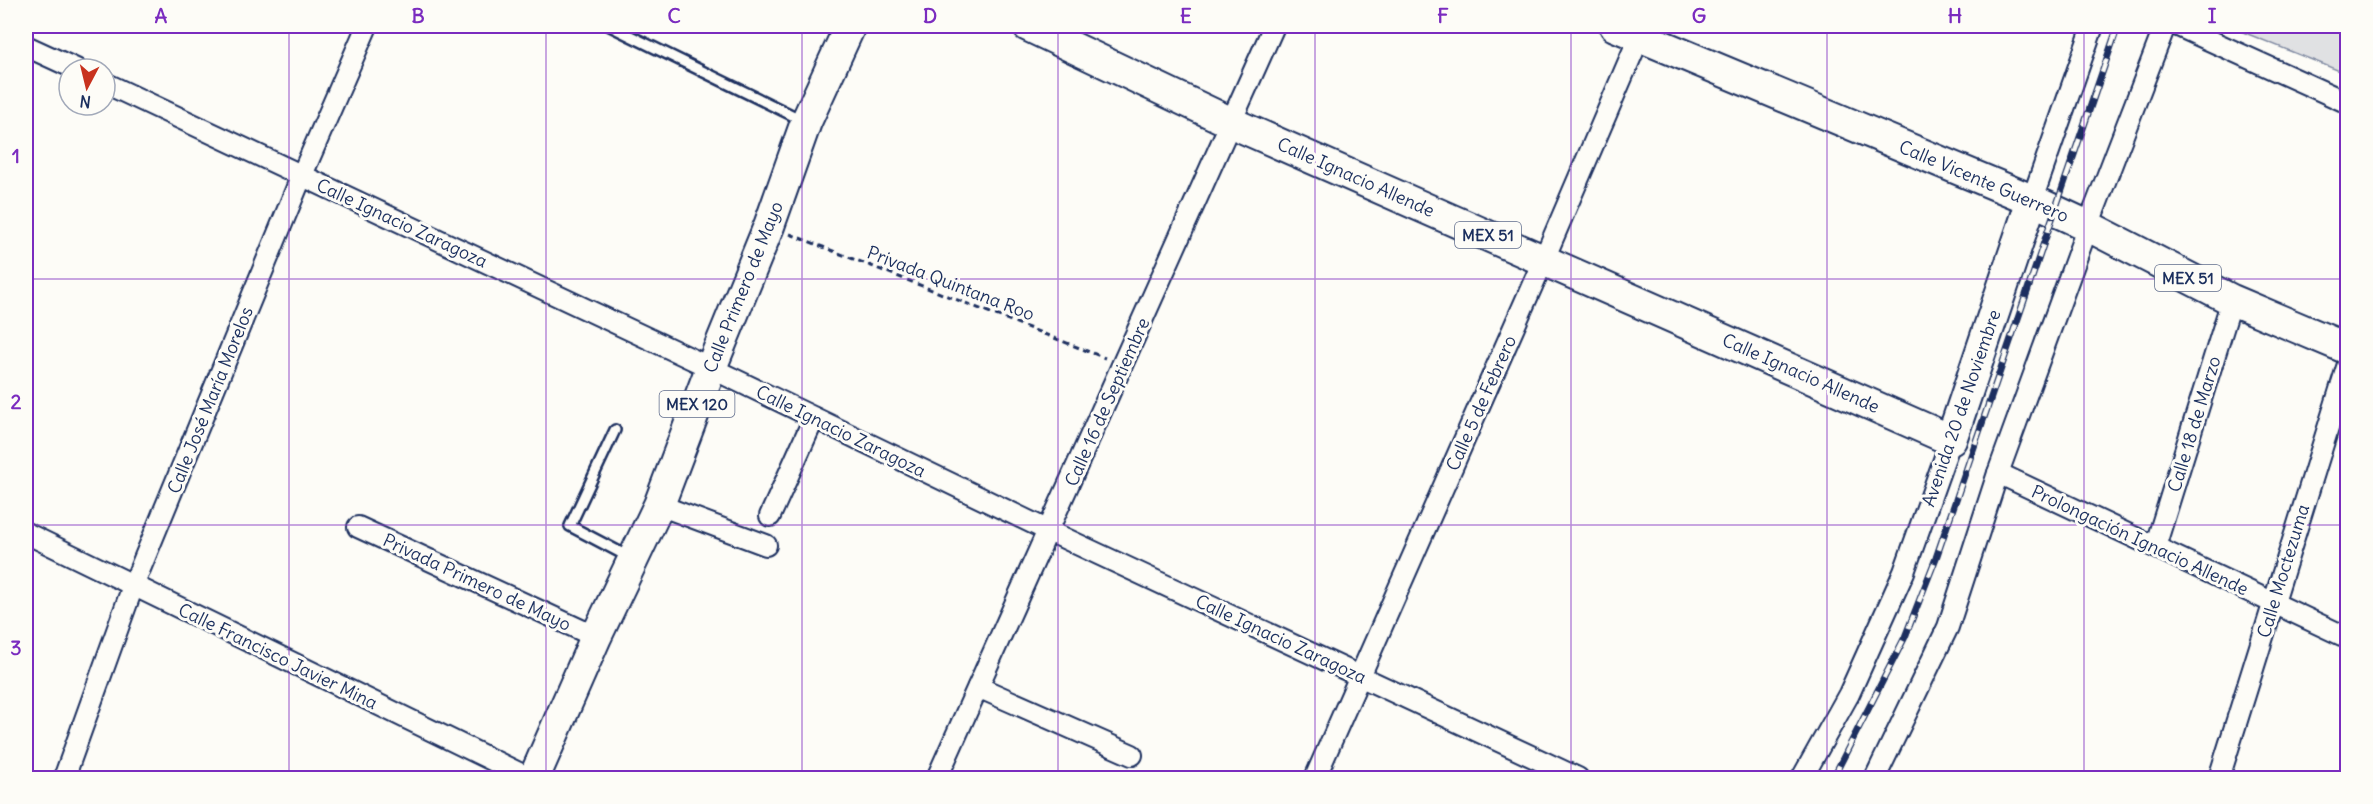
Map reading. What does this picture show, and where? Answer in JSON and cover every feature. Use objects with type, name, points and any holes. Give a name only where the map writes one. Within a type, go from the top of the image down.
[{"type":"main road","name":"Calle Primero de Mayo","points":[[534,778],[659,505],[711,368],[769,226],[806,122],[850,26]]},
{"type":"main road","name":"Calle Ignacio Allende","points":[[1028,26],[1232,123],[1951,440]]},
{"type":"main road","name":"Calle Vicente Guerrero","points":[[1633,29],[2032,200],[2232,300],[2348,349]]},
{"type":"main road","name":"Avenida 20 de Noviembre","points":[[1951,440],[2032,200]]},
{"type":"street","name":"Calle José María Morelos","points":[[64,778],[133,586],[302,175],[367,26]]},
{"type":"street","name":"Calle 16 de Septiembre","points":[[937,778],[1274,26]]},
{"type":"street","name":"Avenida 20 de Noviembre","points":[[2032,200],[2093,26]]},
{"type":"street","points":[[1875,778],[1948,627],[1998,473],[2088,226],[2166,26]]},
{"type":"street","points":[[2178,26],[2348,103]]},
{"type":"street","name":"Calle 5 de Febrero","points":[[1315,778],[1544,260],[1633,29]]},
{"type":"street","points":[[26,45],[57,60]]},
{"type":"street","name":"Calle Ignacio Zaragoza","points":[[117,89],[711,368],[1049,531],[1578,778]]},
{"type":"street","name":"Calle 18 de Marzo","points":[[2155,547],[2232,300]]},
{"type":"street","name":"Calle Moctezuma","points":[[2218,778],[2348,364]]},
{"type":"street","points":[[770,516],[814,418]]},
{"type":"street","name":"Avenida 20 de Noviembre","points":[[1802,778],[1849,694],[1904,572],[1951,440]]},
{"type":"street","name":"Prolongación Ignacio Allende","points":[[1998,473],[2348,638]]},
{"type":"street","points":[[659,505],[766,545]]},
{"type":"street","name":"Privada Primero de Mayo","points":[[358,527],[597,637]]},
{"type":"street","name":"Calle Francisco Javier Mina","points":[[26,533],[529,778]]},
{"type":"street","points":[[978,687],[1132,755]]},
{"type":"lane","points":[[610,26],[806,122]]},
{"type":"lane","points":[[615,430],[570,526],[633,559]]},
{"type":"path","name":"Privada Quintana Roo","points":[[769,226],[1123,365]]},
{"type":"shaded area","points":[[2228,26],[2347,26],[2347,74]]},
{"type":"railway","points":[[1833,778],[1905,637],[1936,558],[2118,26]]}]
